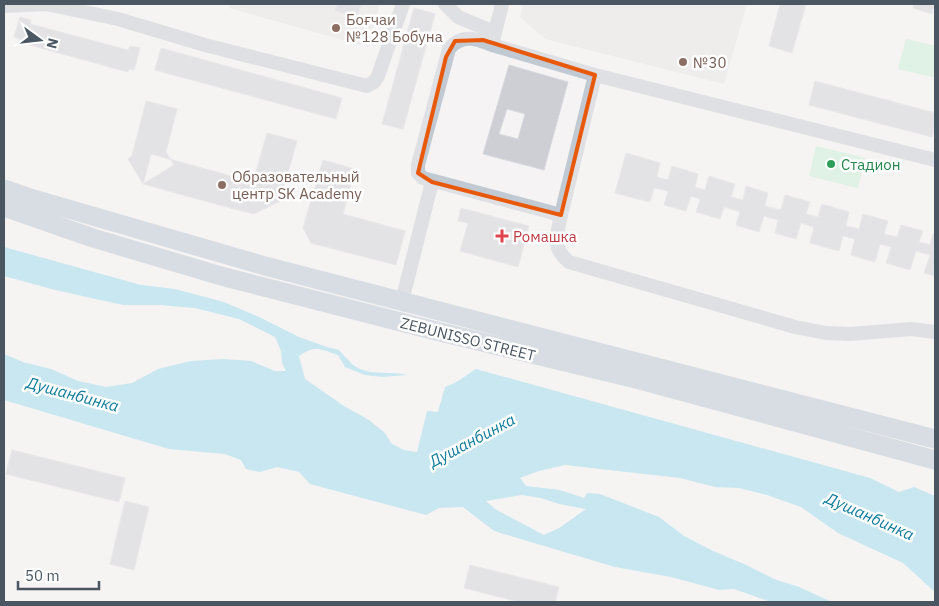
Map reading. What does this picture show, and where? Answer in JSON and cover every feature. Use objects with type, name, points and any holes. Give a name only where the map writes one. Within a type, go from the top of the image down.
[{"type":"main road","points":[[4,188],[27,197],[265,266],[935,439]]},
{"type":"main road","name":"ZEBUNISSO STREET","points":[[4,207],[93,238],[221,276],[428,329],[640,380],[935,460]]},
{"type":"street","points":[[4,6],[46,4],[118,19],[215,47],[367,86],[374,82],[378,76],[402,4]]},
{"type":"street","points":[[445,4],[458,17],[493,38],[595,75],[935,160]]},
{"type":"street","points":[[493,38],[502,4]]},
{"type":"street","points":[[493,38],[482,40],[464,38],[455,41],[449,48],[418,165],[418,173],[432,182],[560,215]]},
{"type":"street","points":[[595,75],[560,215],[556,247],[569,262],[795,327],[826,333],[850,334],[911,329],[935,332]]},
{"type":"street","points":[[402,301],[432,182]]},
{"type":"highlighted area","points":[[483,40],[595,75],[561,215],[432,182],[418,173],[446,57],[455,41]]},
{"type":"shaded area","name":"Боғчаи №128 Бобуна","points":[[230,4],[380,4],[368,47],[229,8]]},
{"type":"shaded area","name":"№30","points":[[523,4],[747,4],[724,84],[545,39],[520,17]]},
{"type":"green space","points":[[906,39],[935,46],[935,78],[898,69]]},
{"type":"green space","points":[[816,146],[865,158],[858,188],[809,176]]},
{"type":"water","name":"Душанбинка","points":[[4,247],[141,285],[175,289],[224,302],[299,337],[339,350],[351,363],[365,371],[407,375],[382,377],[365,375],[345,367],[338,355],[318,349],[309,350],[299,356],[305,379],[344,406],[369,420],[384,432],[392,444],[404,450],[417,452],[427,411],[438,412],[445,387],[457,382],[476,369],[870,478],[899,492],[914,487],[935,496],[935,592],[903,563],[838,533],[801,507],[767,495],[739,488],[715,487],[680,478],[565,465],[520,478],[526,486],[560,490],[584,498],[587,493],[600,494],[659,517],[684,536],[713,551],[774,579],[799,587],[832,602],[771,602],[734,589],[719,590],[671,577],[615,567],[494,531],[463,507],[439,508],[426,515],[310,484],[299,472],[277,467],[260,472],[246,469],[241,460],[225,454],[169,449],[4,400],[4,354],[23,362],[51,369],[78,381],[106,387],[132,383],[158,369],[191,361],[223,359],[251,361],[275,371],[286,371],[275,337],[239,319],[195,308],[160,305],[123,305],[55,290],[4,276]],"holes":[[[522,495],[541,498],[559,504],[586,509],[559,528],[544,535],[495,509],[486,501]]]},
{"type":"building","points":[[337,4],[361,4],[357,17],[335,11]]},
{"type":"building","points":[[780,4],[806,4],[792,53],[769,46]]},
{"type":"building","points":[[914,4],[934,4],[932,14],[913,8]]},
{"type":"building","points":[[414,8],[435,14],[403,129],[382,124]]},
{"type":"building","points":[[20,17],[31,20],[30,24],[128,50],[130,46],[140,48],[134,70],[129,69],[128,72],[19,42],[20,39],[14,37]]},
{"type":"building","points":[[161,48],[342,98],[336,119],[155,70]]},
{"type":"building","points":[[509,65],[568,82],[544,170],[483,154]],"holes":[[[507,109],[525,114],[518,139],[499,134]]]},
{"type":"building","points":[[815,81],[935,113],[932,137],[809,105]]},
{"type":"building","points":[[146,101],[177,109],[166,152],[174,165],[143,184],[128,159],[132,156]]},
{"type":"building","points":[[267,133],[297,141],[280,201],[254,214],[234,209],[242,179],[246,180],[255,175]]},
{"type":"building","points":[[626,153],[660,163],[657,177],[668,180],[672,166],[698,174],[695,187],[705,190],[709,176],[735,184],[731,197],[743,200],[746,186],[768,193],[765,206],[781,210],[785,195],[810,202],[806,214],[818,217],[822,204],[849,212],[846,226],[859,229],[863,214],[888,221],[884,234],[897,237],[901,225],[923,231],[919,242],[930,245],[933,234],[935,235],[935,276],[924,273],[930,255],[916,251],[910,270],[886,263],[891,247],[880,244],[875,262],[851,255],[855,239],[843,236],[839,251],[810,243],[814,227],[801,223],[796,239],[775,233],[778,220],[764,216],[759,232],[736,225],[740,212],[724,207],[720,219],[696,212],[700,199],[691,196],[686,211],[664,205],[668,191],[654,188],[650,202],[615,193]]},
{"type":"building","points":[[151,154],[242,179],[234,209],[143,184]]},
{"type":"building","points":[[323,160],[355,169],[343,214],[405,231],[396,265],[311,243],[303,228]]},
{"type":"building","points":[[461,208],[529,226],[518,267],[460,251],[468,223],[458,221]]},
{"type":"building","points":[[12,450],[125,478],[119,502],[6,474]]},
{"type":"building","points":[[125,501],[149,507],[134,570],[110,564]]},
{"type":"building","points":[[470,565],[559,587],[555,602],[519,602],[464,588]]},
{"type":"place","name":"Боғчаи №128 Бобуна","points":[[336,28]]},
{"type":"place","name":"№30","points":[[683,62]]},
{"type":"place","name":"Стадион","points":[[831,164]]},
{"type":"place","name":"Образовательный центр SK Academy","points":[[222,185]]},
{"type":"place","name":"Ромашка","points":[[502,236]]}]
